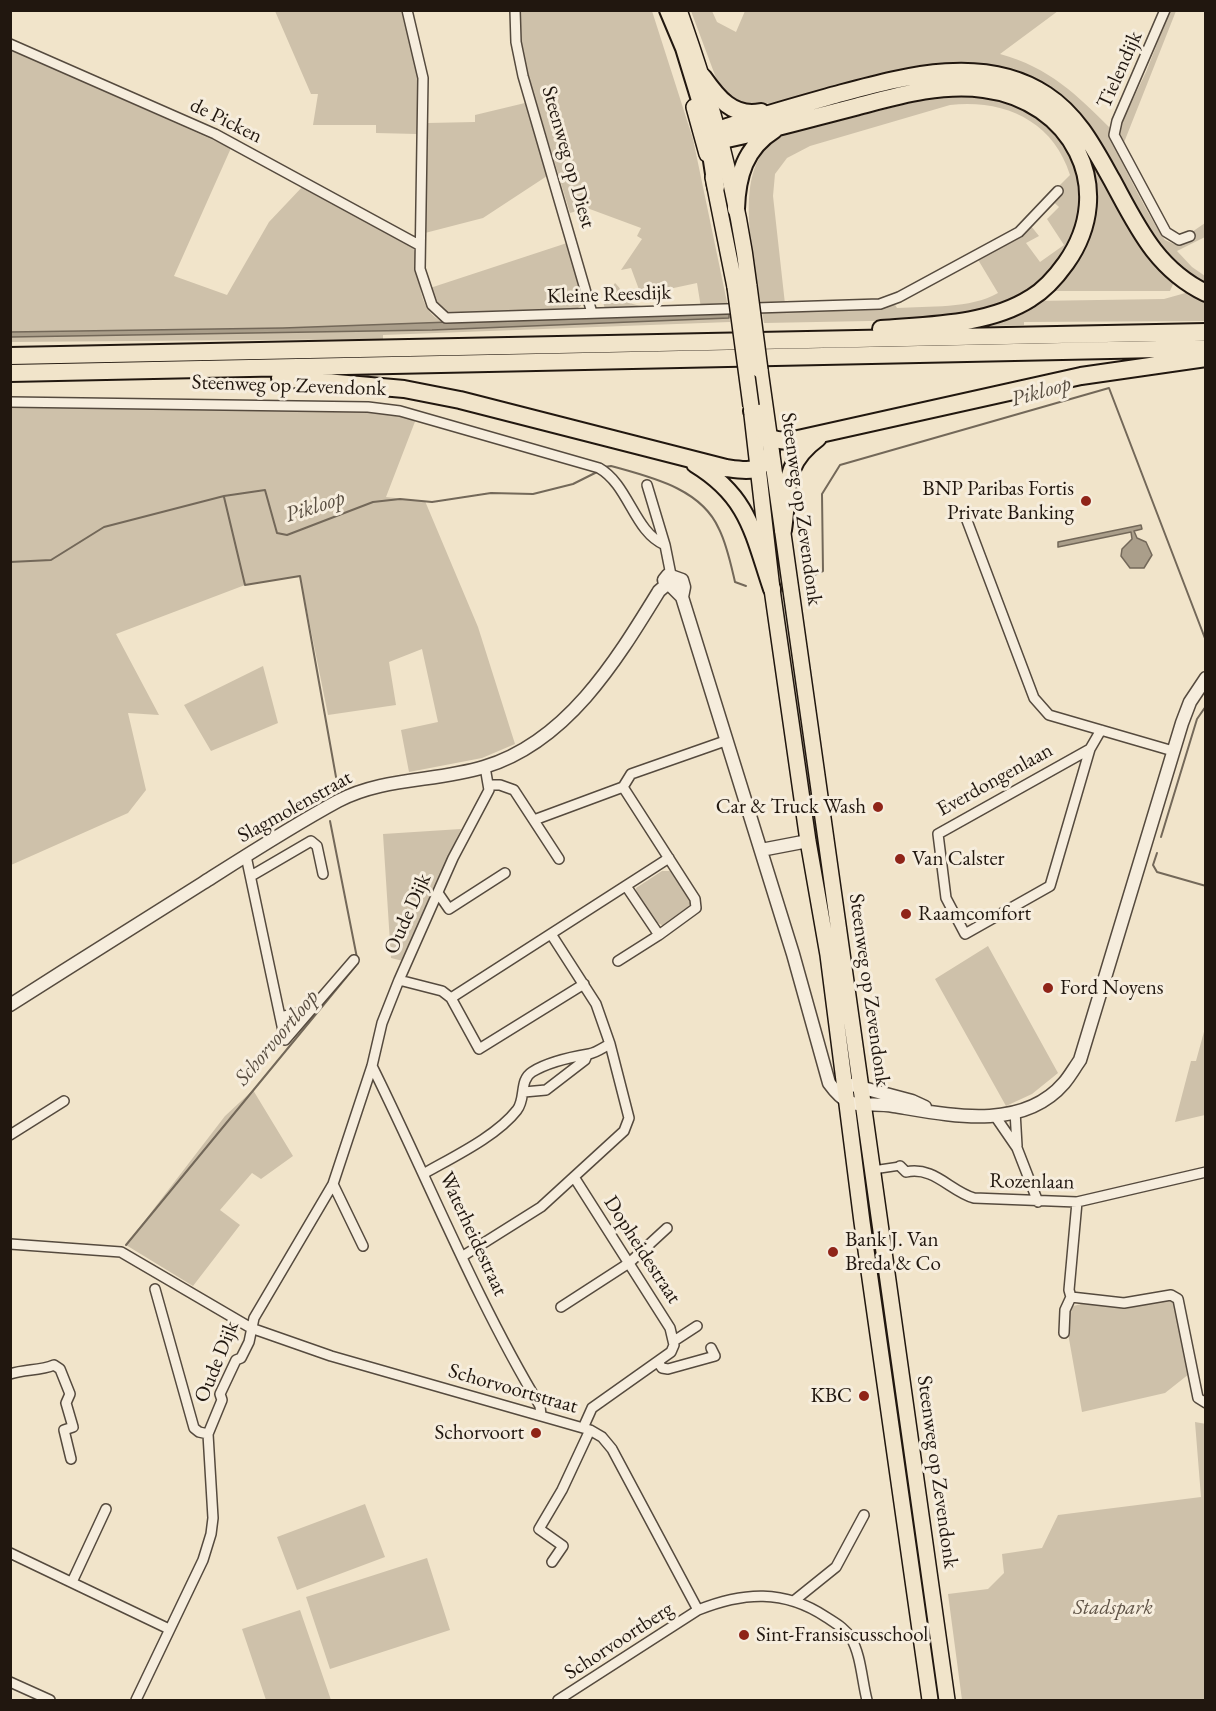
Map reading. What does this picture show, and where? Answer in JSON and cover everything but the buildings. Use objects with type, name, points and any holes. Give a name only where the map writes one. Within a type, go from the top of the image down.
[{"type":"highway","points":[[668,10],[716,135]]},
{"type":"highway","points":[[703,77],[716,96],[735,110],[777,119],[894,79],[937,72],[985,74],[1032,87],[1059,105],[1084,132],[1131,219],[1150,249],[1175,274],[1206,293]]},
{"type":"highway","points":[[716,188],[709,141],[716,135],[777,119],[939,88],[970,87],[999,91],[1037,106],[1064,130],[1082,162],[1088,195],[1087,220],[1074,252],[1050,284],[1031,298],[999,312],[951,323],[834,332],[795,341]]},
{"type":"highway","points":[[736,209],[738,183],[747,158],[777,119]]},
{"type":"highway","points":[[10,356],[1206,332]]},
{"type":"highway","points":[[10,373],[1206,348]]},
{"type":"highway","points":[[251,369],[276,378],[404,389],[460,400],[684,458],[750,471],[759,469],[770,446],[789,441],[1090,374],[1206,358]]},
{"type":"highway","points":[[756,408],[764,435],[770,446]]},
{"type":"highway","points":[[783,530],[787,485],[792,466],[802,450],[821,435]]},
{"type":"highway","points":[[684,458],[722,483],[742,507],[755,533],[772,589]]},
{"type":"main road","points":[[663,10],[686,78],[742,287]]},
{"type":"main road","points":[[679,10],[703,77],[736,209],[742,287]]},
{"type":"main road","name":"Steenweg op Zevendonk","points":[[742,287],[756,408],[759,469],[772,589],[808,841],[828,955],[862,1222],[930,1701]]},
{"type":"main road","name":"Steenweg op Zevendonk","points":[[770,446],[947,1701]]},
{"type":"street","name":"Kleine Reesdijk","points":[[407,10],[423,78],[419,245],[424,285],[435,310],[446,318],[880,304],[898,297],[1019,232],[1058,191]]},
{"type":"street","name":"Steenweg op Diest","points":[[515,10],[516,42],[523,76],[592,313]]},
{"type":"street","name":"Tielendijk","points":[[1165,10],[1116,124],[1114,135],[1166,232],[1179,240],[1190,236]]},
{"type":"street","name":"de Picken","points":[[10,44],[215,134],[419,245]]},
{"type":"street","name":"Steenweg op Zevendonk","points":[[10,402],[356,406],[400,411],[599,468],[612,477],[643,524],[658,542],[665,545]]},
{"type":"street","points":[[647,485],[665,545],[671,581]]},
{"type":"street","name":"Everdongenlaan","points":[[966,518],[1034,698],[1049,715],[1173,751]]},
{"type":"street","name":"Steenweg op Zevendonk","points":[[671,581],[682,597],[725,741],[729,744],[829,1083],[840,1098],[848,1103]]},
{"type":"street","name":"Slagmolenstraat","points":[[10,1005],[246,856],[349,796],[381,785],[484,767],[529,746],[553,730],[571,712],[611,664],[671,581]]},
{"type":"street","points":[[848,1103],[886,1104],[942,1115],[972,1118],[995,1116],[1043,1101],[1064,1083],[1080,1060],[1173,751],[1190,702],[1206,678]]},
{"type":"street","name":"Everdongenlaan","points":[[1090,749],[938,834],[946,898],[965,934],[1050,886],[1090,749],[1101,730]]},
{"type":"street","points":[[534,820],[623,787],[631,774],[725,741]]},
{"type":"street","points":[[484,767],[490,785],[500,785],[514,790],[559,859]]},
{"type":"street","name":"Oude Dijk","points":[[136,1701],[203,1560],[211,1534],[213,1518],[208,1434],[222,1400],[220,1394],[236,1360],[241,1358],[249,1342],[254,1318],[333,1184],[372,1066],[382,1023],[438,892],[490,785]]},
{"type":"street","points":[[618,961],[696,908],[695,899],[623,787]]},
{"type":"street","points":[[251,876],[312,841],[317,846],[323,874]]},
{"type":"street","points":[[761,850],[808,841]]},
{"type":"street","points":[[246,856],[285,1040],[354,960]]},
{"type":"street","points":[[451,998],[669,858]]},
{"type":"street","points":[[438,892],[449,909],[505,873]]},
{"type":"street","points":[[626,886],[659,935]]},
{"type":"street","points":[[463,1256],[522,1220],[574,1177],[624,1131],[628,1124],[629,1118],[610,1044],[596,1004],[551,934]]},
{"type":"street","points":[[399,980],[442,992],[451,998],[479,1049],[584,984]]},
{"type":"street","points":[[280,1017],[302,1012]]},
{"type":"street","points":[[425,1173],[485,1137],[514,1113],[531,1072],[573,1056],[587,1055],[610,1044]]},
{"type":"street","points":[[524,1092],[546,1090],[585,1060],[587,1055]]},
{"type":"street","name":"Steenweg op Zevendonk","points":[[822,1057],[846,1084]]},
{"type":"street","name":"Waterheidestraat","points":[[372,1066],[425,1173],[504,1346],[540,1406],[541,1416]]},
{"type":"street","points":[[846,1084],[912,1101],[942,1115]]},
{"type":"street","points":[[10,1135],[64,1101]]},
{"type":"street","points":[[1015,1110],[1017,1148]]},
{"type":"street","points":[[995,1116],[1017,1148],[1038,1202]]},
{"type":"street","points":[[873,1170],[900,1166]]},
{"type":"street","name":"Rozenlaan","points":[[900,1166],[906,1172],[917,1170],[929,1172],[964,1195],[974,1198],[1038,1202],[1077,1202],[1206,1172]]},
{"type":"street","name":"Dopheidestraat","points":[[574,1177],[670,1328],[674,1343]]},
{"type":"street","points":[[333,1184],[363,1246]]},
{"type":"street","points":[[1064,1333],[1065,1310],[1071,1298],[1069,1290],[1077,1202]]},
{"type":"street","points":[[561,1307],[629,1263],[667,1228]]},
{"type":"street","name":"Schorvoortstraat","points":[[10,1244],[121,1252],[251,1328],[331,1356],[587,1429],[602,1437],[612,1449],[698,1610]]},
{"type":"street","points":[[155,1289],[194,1428],[208,1434]]},
{"type":"street","points":[[1071,1298],[1124,1303],[1171,1295],[1178,1299],[1198,1398],[1206,1403]]},
{"type":"street","points":[[552,1562],[563,1546],[539,1529],[562,1490],[587,1429],[592,1408],[671,1352],[674,1343],[697,1326]]},
{"type":"street","points":[[658,1362],[662,1368],[668,1369],[715,1356],[711,1348]]},
{"type":"street","points":[[10,1374],[28,1369],[38,1371],[54,1365],[60,1369],[70,1394],[66,1403],[73,1427],[64,1430],[71,1459]]},
{"type":"street","points":[[72,1582],[106,1509]]},
{"type":"street","points":[[795,1600],[836,1567],[864,1515]]},
{"type":"street","points":[[10,1553],[169,1629]]},
{"type":"street","points":[[698,1610],[737,1598],[795,1600],[846,1631],[855,1649],[867,1701]]},
{"type":"street","name":"Schorvoortberg","points":[[562,1700],[698,1610]]},
{"type":"street","points":[[10,1682],[50,1701]]},
{"type":"green space","points":[[275,11],[401,11],[418,71],[417,134],[376,133],[376,125],[313,125],[318,94],[311,94]]},
{"type":"green space","points":[[519,11],[652,11],[693,139],[728,307],[701,308],[697,283],[641,295],[631,268],[621,270],[642,239],[637,236],[641,228],[587,208],[570,213],[522,55]]},
{"type":"green space","points":[[691,11],[712,11],[717,22],[736,32],[745,11],[1058,11],[1000,54],[1048,75],[1086,104],[1111,129],[1124,166],[1165,240],[1174,244],[1184,243],[1189,234],[1205,223],[1205,237],[1177,251],[1192,267],[1205,276],[1205,285],[1163,254],[1046,86],[1023,75],[882,75],[778,102],[748,106],[730,98],[719,86]]},
{"type":"green space","points":[[1170,11],[1176,11],[1123,145],[1118,135],[1120,126],[1146,72]]},
{"type":"green space","points":[[10,49],[231,148],[174,276],[227,295],[269,222],[304,185],[413,247],[423,300],[436,317],[447,324],[729,312],[730,322],[383,335],[383,339],[11,342]]},
{"type":"green space","points":[[998,81],[1065,117],[1174,282],[1170,291],[1053,291],[1081,251],[1084,153],[996,85],[729,131],[889,88]]},
{"type":"green space","points":[[959,94],[999,97],[1054,125],[1076,160],[1083,203],[1072,241],[1043,280],[1003,304],[983,310],[922,320],[764,323],[762,312],[880,306],[894,303],[897,308],[936,307],[975,302],[998,293],[977,258],[1017,237],[1031,226],[1039,236],[1026,243],[1040,262],[1064,245],[1047,219],[1059,207],[1048,197],[1070,175],[1052,140],[1024,117],[1007,110],[970,104],[950,105],[810,146],[787,158],[775,174],[773,196],[785,304],[761,306],[751,237],[750,186],[756,164],[768,146],[787,134],[938,96]]},
{"type":"green space","points":[[525,103],[547,176],[483,218],[425,233],[428,123],[475,122],[475,115]]},
{"type":"green space","points":[[567,243],[583,294],[581,306],[576,309],[456,317],[439,310],[427,289]]},
{"type":"green space","points":[[615,283],[626,301],[646,307],[605,309],[603,302]]},
{"type":"green space","points":[[1189,292],[1205,298],[1205,321],[1024,322],[1024,325],[965,327],[1033,301],[1164,299]]},
{"type":"green space","points":[[10,406],[353,410],[416,419],[386,497],[425,501],[478,627],[515,744],[482,758],[409,772],[401,730],[438,722],[422,649],[389,662],[396,705],[328,715],[300,576],[245,585],[116,634],[159,715],[128,713],[146,790],[128,813],[11,865]]},
{"type":"green space","points":[[263,666],[278,723],[211,751],[184,705]]},
{"type":"green space","points":[[461,829],[403,961],[391,958],[383,834]]},
{"type":"green space","points":[[662,871],[670,871],[691,902],[690,910],[664,926],[646,911],[636,888]]},
{"type":"green space","points":[[988,946],[1058,1073],[1032,1094],[1006,1106],[935,979]]},
{"type":"green space","points":[[1205,1028],[1205,1115],[1175,1122],[1191,1061],[1196,1061]]},
{"type":"green space","points":[[253,1090],[293,1156],[261,1179],[252,1173],[220,1210],[240,1225],[193,1286],[126,1245],[225,1116]]},
{"type":"green space","points":[[860,1137],[942,1700],[935,1700],[857,1138]]},
{"type":"green space","points":[[1169,1300],[1177,1305],[1189,1374],[1165,1393],[1082,1412],[1069,1339],[1070,1307],[1081,1304],[1134,1306]]},
{"type":"green space","name":"Stadspark","points":[[1195,1422],[1206,1424],[1205,1700],[962,1700],[948,1594],[988,1589],[1004,1573],[1002,1554],[1042,1548],[1058,1515],[1201,1497]]},
{"type":"green space","points":[[365,1504],[385,1557],[297,1590],[277,1537]]},
{"type":"green space","points":[[427,1558],[450,1630],[330,1669],[306,1597]]},
{"type":"green space","points":[[300,1610],[331,1700],[266,1700],[242,1629]]},
{"type":"shaded area","points":[[729,312],[729,318],[432,330],[11,337],[10,332],[283,328]]},
{"type":"shaded area","points":[[1141,525],[1142,529],[1134,531],[1137,538],[1146,542],[1152,555],[1144,568],[1130,568],[1121,556],[1122,549],[1132,539],[1131,532],[1058,547],[1058,542]]},
{"type":"waterway","name":"Pikloop","points":[[812,576],[823,571],[822,494],[840,465],[1109,388],[1206,641]]},
{"type":"waterway","name":"Pikloop","points":[[604,467],[611,466],[658,480],[673,486],[700,503],[711,515],[722,535],[735,582],[746,586]]},
{"type":"waterway","name":"Pikloop","points":[[10,562],[51,560],[104,527],[224,496],[265,490],[277,533],[287,535],[373,502],[400,499],[432,502],[491,493],[533,494],[573,484],[597,472]]},
{"type":"waterway","name":"Schorvoortloop","points":[[224,497],[245,585],[300,576],[336,777]]},
{"type":"waterway","name":"Pikloop","points":[[1161,837],[1197,719],[1206,706]]},
{"type":"waterway","name":"Schorvoortloop","points":[[126,1245],[358,963],[330,821]]},
{"type":"waterway","name":"Pikloop","points":[[1157,853],[1153,865],[1157,872],[1206,886]]},
{"type":"place","name":"BNP Paribas Fortis Private Banking","points":[[1086,501]]},
{"type":"place","name":"Car & Truck Wash","points":[[878,807]]},
{"type":"place","name":"Van Calster","points":[[900,859]]},
{"type":"place","name":"Raamcomfort","points":[[906,914]]},
{"type":"place","name":"Ford Noyens","points":[[1048,988]]},
{"type":"place","name":"Bank J. Van Breda & Co","points":[[833,1252]]},
{"type":"place","name":"KBC","points":[[864,1396]]},
{"type":"place","name":"Schorvoort","points":[[536,1433]]},
{"type":"place","name":"Sint-Fransiscusschool","points":[[744,1635]]}]
